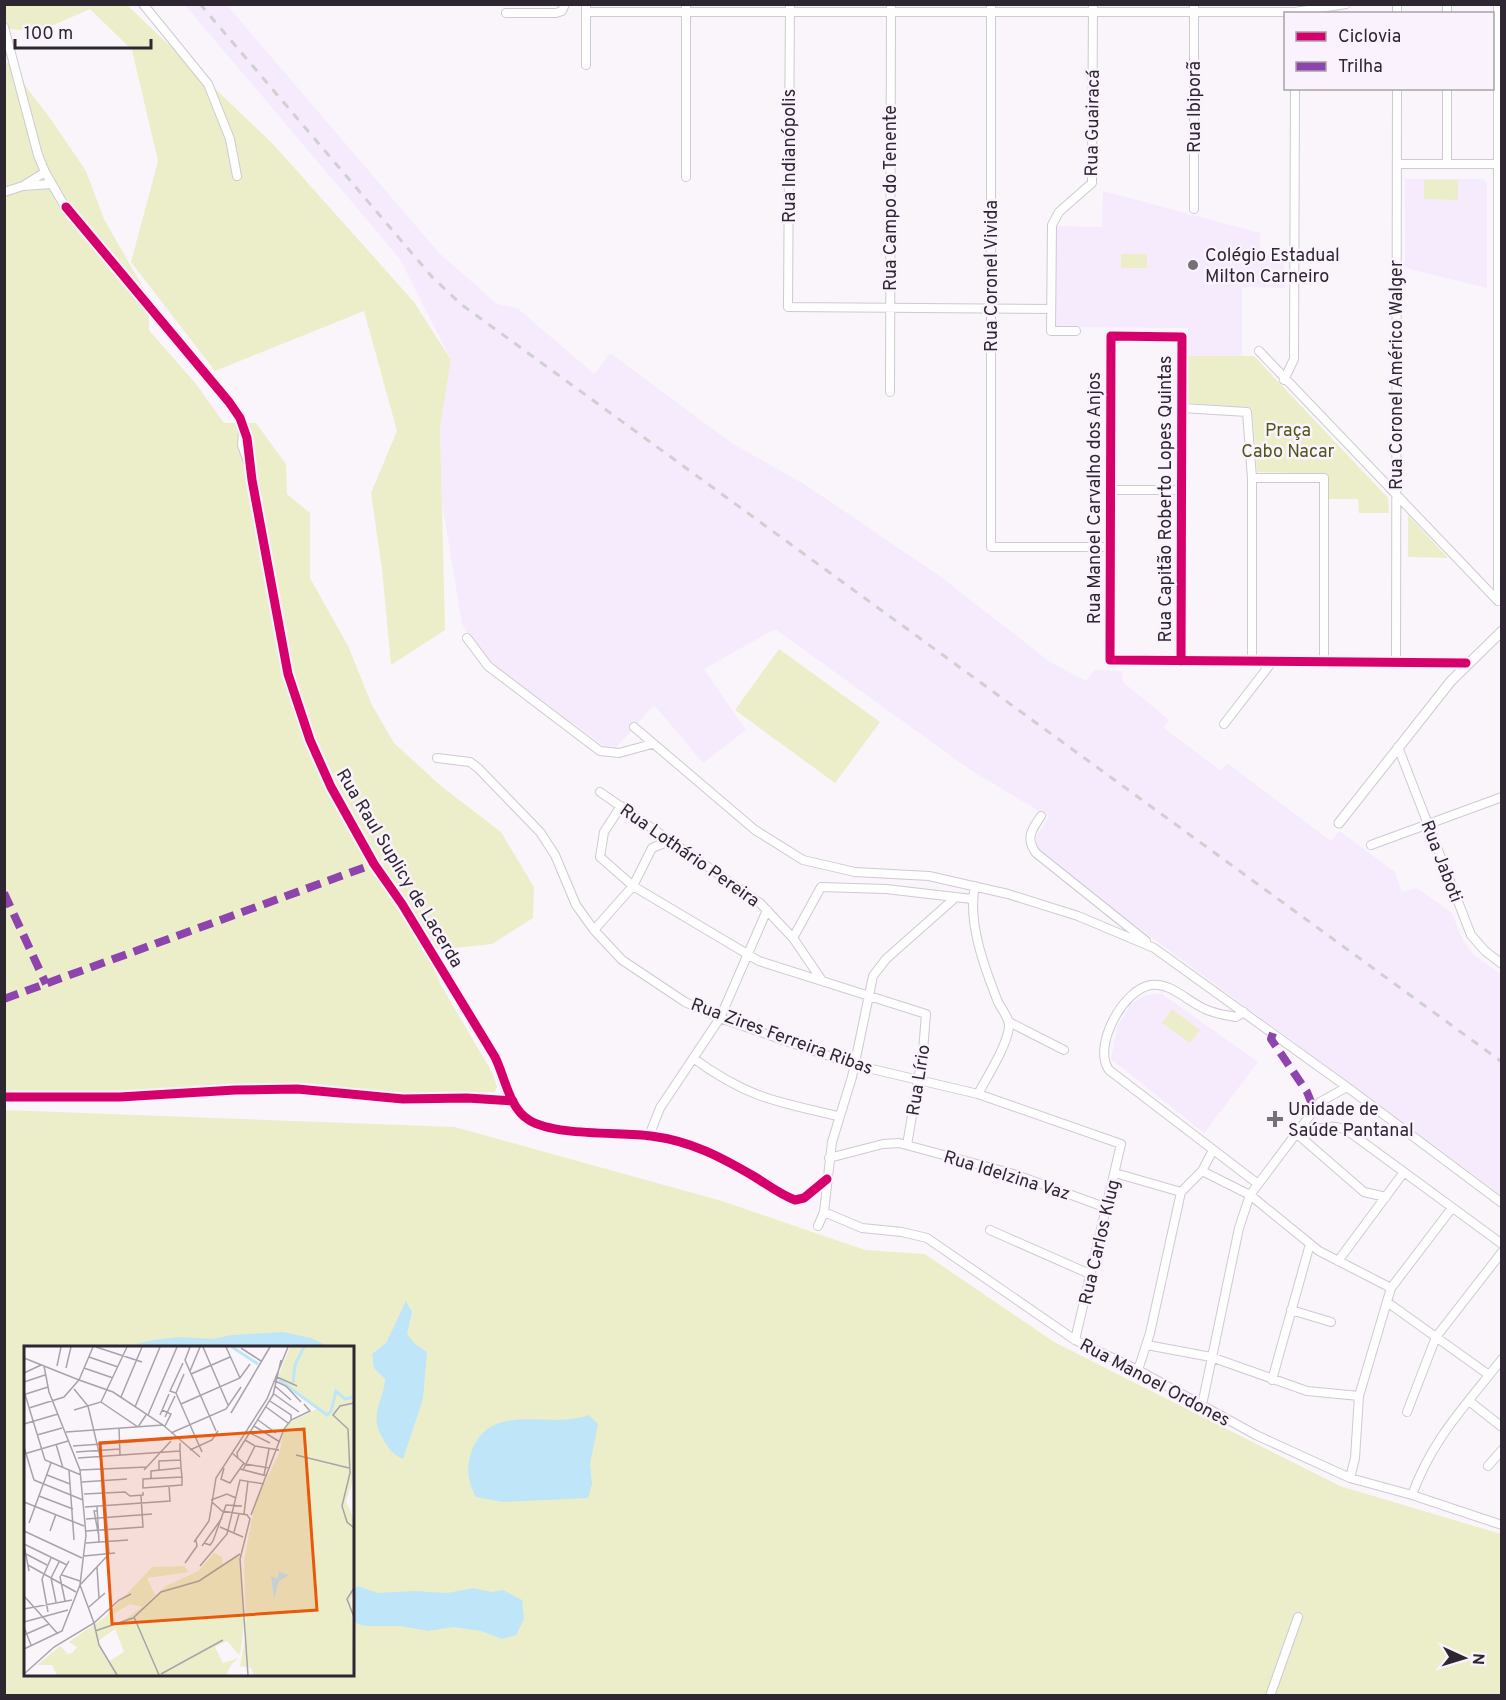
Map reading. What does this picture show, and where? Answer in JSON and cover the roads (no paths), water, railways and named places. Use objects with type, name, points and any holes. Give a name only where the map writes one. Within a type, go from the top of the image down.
[{"type":"street","points":[[143,4],[208,84],[230,139],[237,176]]},
{"type":"street","points":[[506,13],[556,13],[562,11],[566,4]]},
{"type":"street","points":[[578,4],[586,8],[1295,10],[1346,4]]},
{"type":"street","points":[[1498,4],[1500,602]]},
{"type":"street","points":[[586,8],[586,64]]},
{"type":"street","points":[[686,8],[686,177]]},
{"type":"street","name":"Rua Indianópolis","points":[[790,8],[788,307],[890,308]]},
{"type":"street","name":"Rua Campo do Tenente","points":[[890,392],[891,8]]},
{"type":"street","name":"Rua Coronel Vivida","points":[[991,8],[991,547],[1110,547]]},
{"type":"street","name":"Rua Guairacá","points":[[1076,331],[1051,331],[1053,221],[1065,206],[1092,183],[1093,8]]},
{"type":"street","name":"Rua Ibiporã","points":[[1194,8],[1194,209]]},
{"type":"street","name":"Rua Raul Suplicy de Lacerda","points":[[4,27],[34,134],[42,148],[42,162],[51,184],[66,207],[229,402],[244,428],[242,445],[250,465],[288,674],[310,740],[331,787],[368,854],[402,904],[495,1057],[513,1101]]},
{"type":"street","points":[[1284,380],[1294,359],[1295,90]]},
{"type":"street","name":"Rua Coronel Américo Walger","points":[[1396,662],[1397,90]]},
{"type":"street","points":[[1447,90],[1447,164]]},
{"type":"street","points":[[1397,164],[1500,164]]},
{"type":"street","points":[[4,192],[23,186],[45,172]]},
{"type":"street","points":[[23,186],[51,184]]},
{"type":"street","points":[[890,308],[1051,309]]},
{"type":"street","name":"Rua Capitão Roberto Lopes Quintas","points":[[1111,336],[1182,337],[1181,661]]},
{"type":"street","name":"Rua Manoel Carvalho dos Anjos","points":[[1111,336],[1110,660],[1181,661]]},
{"type":"street","points":[[1259,351],[1284,380],[1500,602]]},
{"type":"street","points":[[1182,408],[1247,412],[1252,478],[1252,662]]},
{"type":"street","points":[[1252,478],[1324,478],[1324,662]]},
{"type":"street","points":[[1110,490],[1182,490]]},
{"type":"street","points":[[1339,823],[1466,663],[1502,631]]},
{"type":"street","points":[[467,638],[488,666],[600,751],[619,753],[652,744]]},
{"type":"street","points":[[1181,661],[1466,663]]},
{"type":"street","points":[[1224,724],[1272,662]]},
{"type":"street","points":[[634,727],[755,830],[803,860],[846,871],[929,876],[975,886],[1057,909],[1154,948]]},
{"type":"street","name":"Rua Jaboti","points":[[1398,747],[1471,935],[1485,951],[1502,964]]},
{"type":"street","name":"Rua Zires Ferreira Ribas","points":[[436,758],[470,762],[533,823],[555,855],[576,905],[594,930],[622,960],[685,1002],[720,1018],[855,1065],[978,1094],[1121,1144]]},
{"type":"street","name":"Rua Lothário Pereira","points":[[600,792],[672,840],[767,910],[793,938],[822,979]]},
{"type":"street","points":[[1371,845],[1502,797]]},
{"type":"street","points":[[621,806],[604,832],[600,857],[633,886],[746,954],[767,964],[822,979],[868,996]]},
{"type":"street","points":[[1041,816],[1030,836],[1030,842],[1036,853],[1154,948],[1347,1087],[1502,1203]]},
{"type":"street","points":[[594,930],[633,886],[652,848],[672,840]]},
{"type":"street","points":[[975,886],[972,899],[975,929],[998,1001],[1010,1022],[1064,1050]]},
{"type":"street","points":[[793,938],[821,887],[886,889],[972,899]]},
{"type":"street","points":[[818,1226],[824,1212],[830,1158],[838,1116],[855,1065],[873,976],[880,965],[956,897]]},
{"type":"street","points":[[649,1136],[660,1108],[720,1018],[767,910]]},
{"type":"street","points":[[1244,1012],[1236,1017],[1213,1012],[1169,988],[1152,985],[1142,987],[1126,1001],[1106,1041],[1103,1058],[1109,1070],[1258,1184]]},
{"type":"street","name":"Rua Lírio","points":[[868,996],[926,1014],[919,1080],[907,1145]]},
{"type":"street","points":[[978,1094],[1006,1037],[1010,1022]]},
{"type":"street","points":[[693,1058],[719,1077],[752,1094],[838,1116]]},
{"type":"street","points":[[1202,1405],[1239,1228],[1250,1195],[1320,1102],[1347,1087]]},
{"type":"street","points":[[4,1096],[120,1097],[235,1090],[297,1089],[403,1099],[466,1098],[513,1101],[529,1120],[549,1127],[649,1136],[684,1142],[711,1152],[795,1200],[804,1198],[827,1179]]},
{"type":"street","points":[[1296,1133],[1309,1132],[1329,1125],[1341,1127],[1502,1244]]},
{"type":"street","points":[[1296,1133],[1364,1192],[1386,1197]]},
{"type":"street","name":"Rua Idelzina Vaz","points":[[830,1158],[883,1144],[907,1145],[1014,1174],[1107,1208]]},
{"type":"street","name":"Rua Carlos Klug","points":[[1075,1340],[1121,1144]]},
{"type":"street","points":[[1138,1370],[1147,1345],[1181,1192],[1202,1171],[1213,1150]]},
{"type":"street","points":[[1202,1171],[1250,1195],[1310,1244],[1391,1288]]},
{"type":"street","points":[[1338,1261],[1404,1172]]},
{"type":"street","points":[[1115,1173],[1181,1192]]},
{"type":"street","points":[[1350,1478],[1355,1458],[1359,1396],[1391,1288],[1452,1208]]},
{"type":"street","name":"Rua Manoel Ordones","points":[[824,1212],[862,1228],[902,1232],[927,1238],[1075,1340],[1138,1370],[1256,1435],[1350,1478],[1412,1495],[1502,1525]]},
{"type":"street","points":[[990,1230],[1092,1275]]},
{"type":"street","points":[[1272,1380],[1310,1244]]},
{"type":"street","points":[[1407,1412],[1436,1337],[1502,1252]]},
{"type":"street","points":[[1387,1302],[1489,1375]]},
{"type":"street","points":[[1291,1310],[1330,1322]]},
{"type":"street","points":[[1147,1345],[1211,1357],[1307,1391],[1359,1396]]},
{"type":"street","points":[[1412,1495],[1428,1454],[1502,1359]]},
{"type":"street","points":[[1469,1401],[1502,1427]]},
{"type":"street","points":[[1488,1466],[1502,1450]]},
{"type":"street","points":[[1270,1695],[1298,1617]]},
{"type":"water","points":[[406,1301],[412,1312],[407,1334],[415,1344],[427,1352],[423,1399],[403,1459],[391,1451],[379,1430],[377,1415],[385,1379],[374,1368],[372,1354],[386,1343]]},
{"type":"water","points":[[283,1332],[311,1338],[326,1345],[128,1346],[181,1337],[213,1339],[232,1335]]},
{"type":"water","points":[[589,1415],[598,1424],[590,1464],[592,1484],[588,1498],[503,1502],[476,1497],[471,1486],[469,1459],[480,1436],[491,1426],[522,1419],[573,1419]]},
{"type":"water","points":[[357,1586],[378,1593],[414,1591],[447,1593],[474,1588],[491,1592],[503,1590],[522,1600],[524,1619],[516,1635],[502,1639],[481,1631],[453,1627],[428,1631],[401,1626],[365,1626],[354,1622],[354,1590]]},
{"type":"railway","points":[[200,4],[433,278],[462,305],[1502,1062]]},
{"type":"place","name":"Colégio Estadual Milton Carneiro","points":[[1193,265]]},
{"type":"place","name":"Unidade de Saúde Pantanal","points":[[1275,1119]]},
{"type":"park label","name":"Praça Cabo Nacar","points":[[1288,440]]}]
